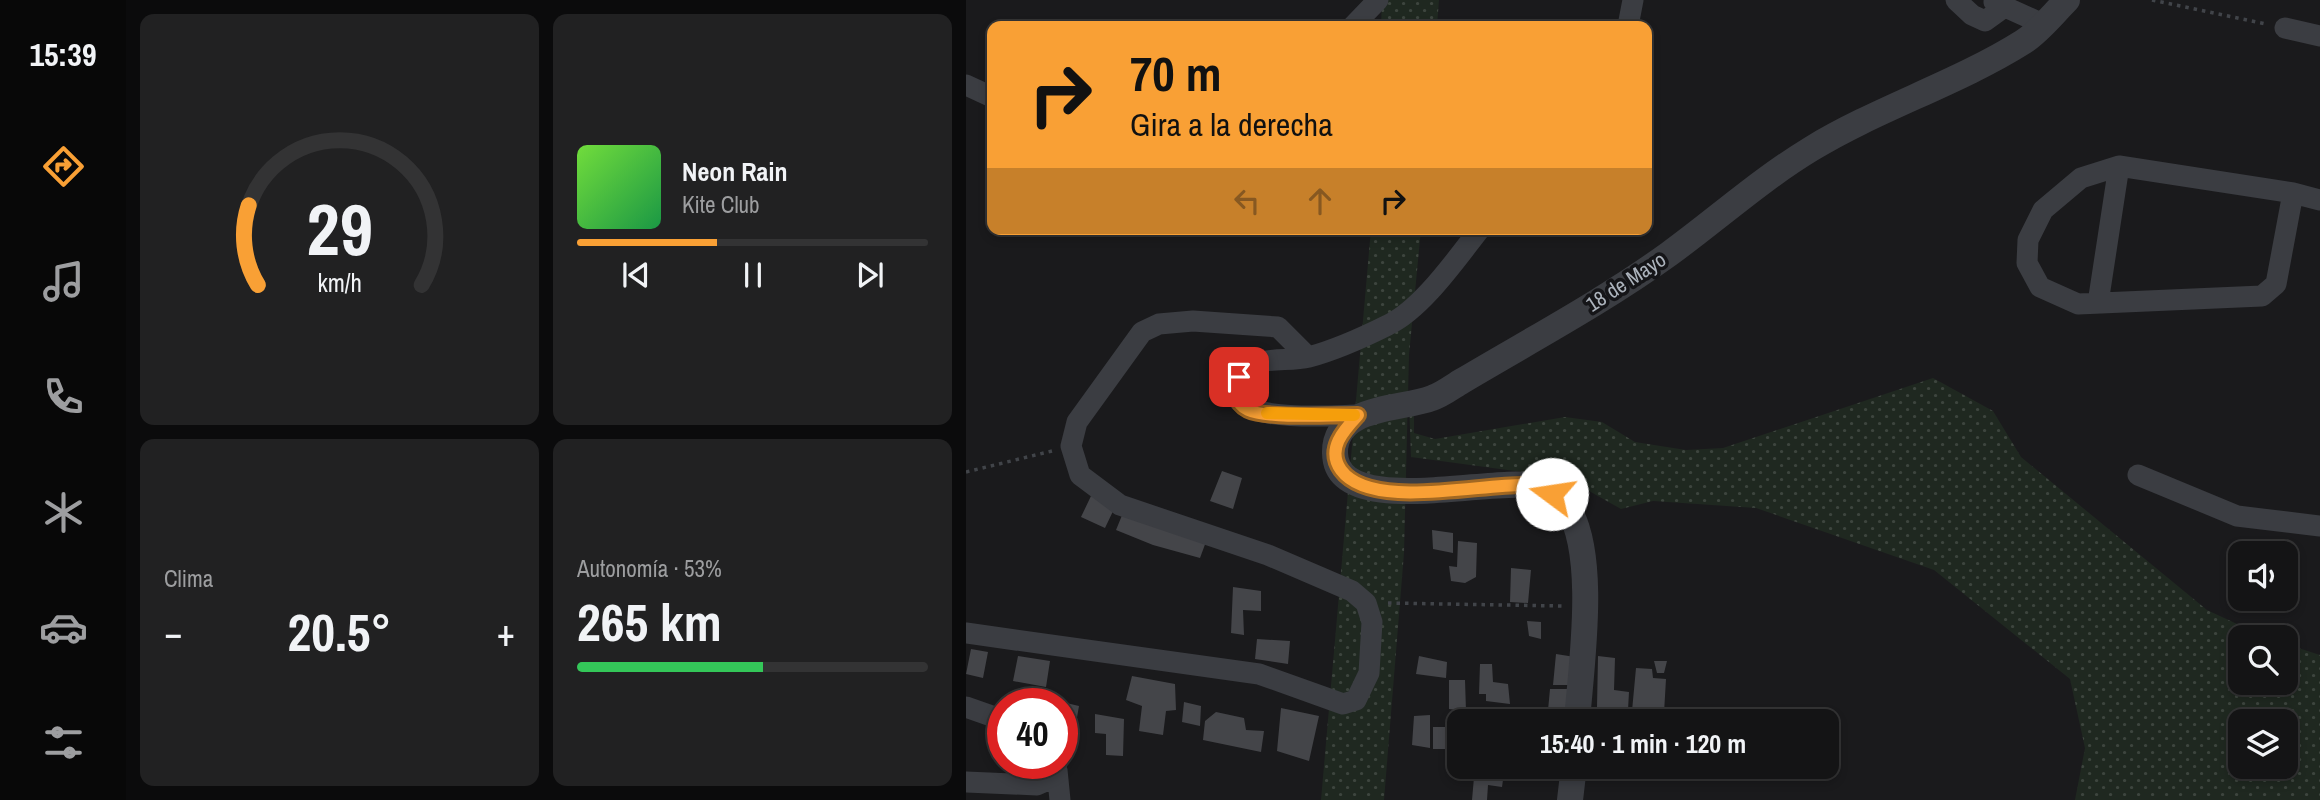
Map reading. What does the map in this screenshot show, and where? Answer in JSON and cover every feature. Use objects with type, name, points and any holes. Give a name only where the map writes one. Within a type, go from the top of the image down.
[{"type":"street","points":[[1358,21],[1378,0]]},
{"type":"street","points":[[1629,21],[1633,0]]},
{"type":"street","points":[[1956,0],[1972,15],[1985,21],[1998,4],[2036,21]]},
{"type":"street","name":"18 de Mayo","points":[[1308,357],[1260,362],[1249,368],[1239,377],[1235,388],[1237,399],[1248,410],[1273,414],[1358,415],[1433,398],[1616,290],[1672,252],[1735,200],[1813,148],[2024,41],[2036,21],[2067,0]]},
{"type":"street","points":[[2285,29],[2320,36]]},
{"type":"street","points":[[966,85],[987,95]]},
{"type":"street","points":[[2293,193],[2276,284],[2262,296],[2078,304],[2040,287],[2027,263],[2028,240],[2043,210],[2081,178],[2119,166],[2293,193],[2320,200]]},
{"type":"street","points":[[2098,303],[2119,166]]},
{"type":"street","points":[[966,633],[1259,674],[1343,704],[1356,700],[1369,673],[1372,622],[1366,603],[1352,591],[1268,555],[1120,505],[1080,475],[1071,446],[1077,422],[1142,332],[1159,324],[1193,321],[1278,327],[1308,357],[1391,324],[1434,286],[1475,235]]},
{"type":"street","points":[[1358,415],[1342,432],[1334,451],[1338,465],[1347,478],[1392,492],[1530,485],[1552,494],[1566,505],[1574,521],[1582,553],[1585,606],[1578,709]]},
{"type":"street","points":[[2138,475],[2237,516],[2320,526]]},
{"type":"street","points":[[966,707],[987,714]]},
{"type":"street","points":[[966,782],[1037,785],[1048,779]]},
{"type":"street","points":[[1058,779],[1060,800]]},
{"type":"street","points":[[1570,800],[1572,779]]},
{"type":"path","points":[[2152,0],[2285,29]]},
{"type":"path","points":[[966,472],[1071,446]]},
{"type":"path","points":[[1366,603],[1585,606]]},
{"type":"shaded area","points":[[1382,0],[1439,0],[1437,21],[1381,21]]},
{"type":"shaded area","points":[[1370,235],[1420,235],[1409,355],[1404,553],[1384,800],[1321,800]]},
{"type":"shaded area","points":[[1933,378],[1993,411],[2021,457],[2207,610],[2239,625],[2228,625],[2228,695],[2298,695],[2298,648],[2320,655],[2320,800],[2075,800],[2085,748],[2070,679],[1934,570],[1756,508],[1653,501],[1621,509],[1566,478],[1411,457],[1409,402],[1414,402],[1414,433],[1435,439],[1565,417],[1602,422],[1635,442],[1686,450],[1723,448]]},
{"type":"building","points":[[1222,471],[1242,478],[1233,509],[1210,501]]},
{"type":"building","points":[[1091,496],[1115,507],[1105,528],[1081,517]]},
{"type":"building","points":[[1125,508],[1207,539],[1200,558],[1153,545],[1116,530]]},
{"type":"building","points":[[1432,530],[1453,533],[1453,553],[1433,549]]},
{"type":"building","points":[[1458,541],[1477,543],[1476,577],[1465,583],[1451,581],[1449,566],[1457,567]]},
{"type":"building","points":[[1511,568],[1531,570],[1528,603],[1510,602]]},
{"type":"building","points":[[1233,587],[1261,591],[1261,611],[1243,610],[1244,635],[1231,633]]},
{"type":"building","points":[[1527,621],[1541,622],[1541,639],[1529,636]]},
{"type":"building","points":[[1257,639],[1290,641],[1288,664],[1255,659]]},
{"type":"building","points":[[971,649],[988,652],[983,678],[966,674]]},
{"type":"building","points":[[1556,654],[1575,657],[1574,685],[1553,685]]},
{"type":"building","points":[[1018,656],[1050,661],[1046,687],[1013,681]]},
{"type":"building","points":[[1419,656],[1447,662],[1446,678],[1416,674]]},
{"type":"building","points":[[1598,656],[1615,658],[1614,690],[1629,692],[1628,709],[1597,707]]},
{"type":"building","points":[[1654,661],[1667,661],[1664,673],[1657,673]]},
{"type":"building","points":[[1480,664],[1492,664],[1493,682],[1508,684],[1510,704],[1486,701],[1486,694],[1479,694]]},
{"type":"building","points":[[1636,668],[1652,669],[1653,678],[1666,679],[1664,709],[1632,709]]},
{"type":"building","points":[[1132,676],[1175,684],[1176,710],[1166,711],[1163,735],[1139,731],[1142,706],[1126,700]]},
{"type":"building","points":[[1449,680],[1465,680],[1466,709],[1449,709]]},
{"type":"building","points":[[1550,689],[1572,689],[1570,709],[1548,709]]},
{"type":"building","points":[[1184,702],[1201,706],[1200,726],[1182,722]]},
{"type":"building","points":[[1281,708],[1319,716],[1309,761],[1277,751]]},
{"type":"building","points":[[1216,712],[1244,718],[1246,730],[1264,731],[1261,752],[1203,740],[1205,721]]},
{"type":"building","points":[[1095,714],[1124,719],[1123,756],[1106,755],[1106,734],[1095,733]]},
{"type":"building","points":[[1430,715],[1430,748],[1412,745],[1414,716]]},
{"type":"building","points":[[1433,727],[1447,727],[1447,749],[1433,749]]},
{"type":"building","points":[[1474,779],[1503,779],[1502,787],[1488,785],[1487,800],[1472,800]]},
{"type":"slow traffic","points":[[1267,413],[1354,415]]},
{"type":"route","points":[[1239,377],[1235,388],[1237,399],[1248,410],[1273,414],[1358,415],[1342,432],[1334,451],[1338,465],[1347,478],[1368,487],[1392,492],[1530,485],[1552,494]]}]
